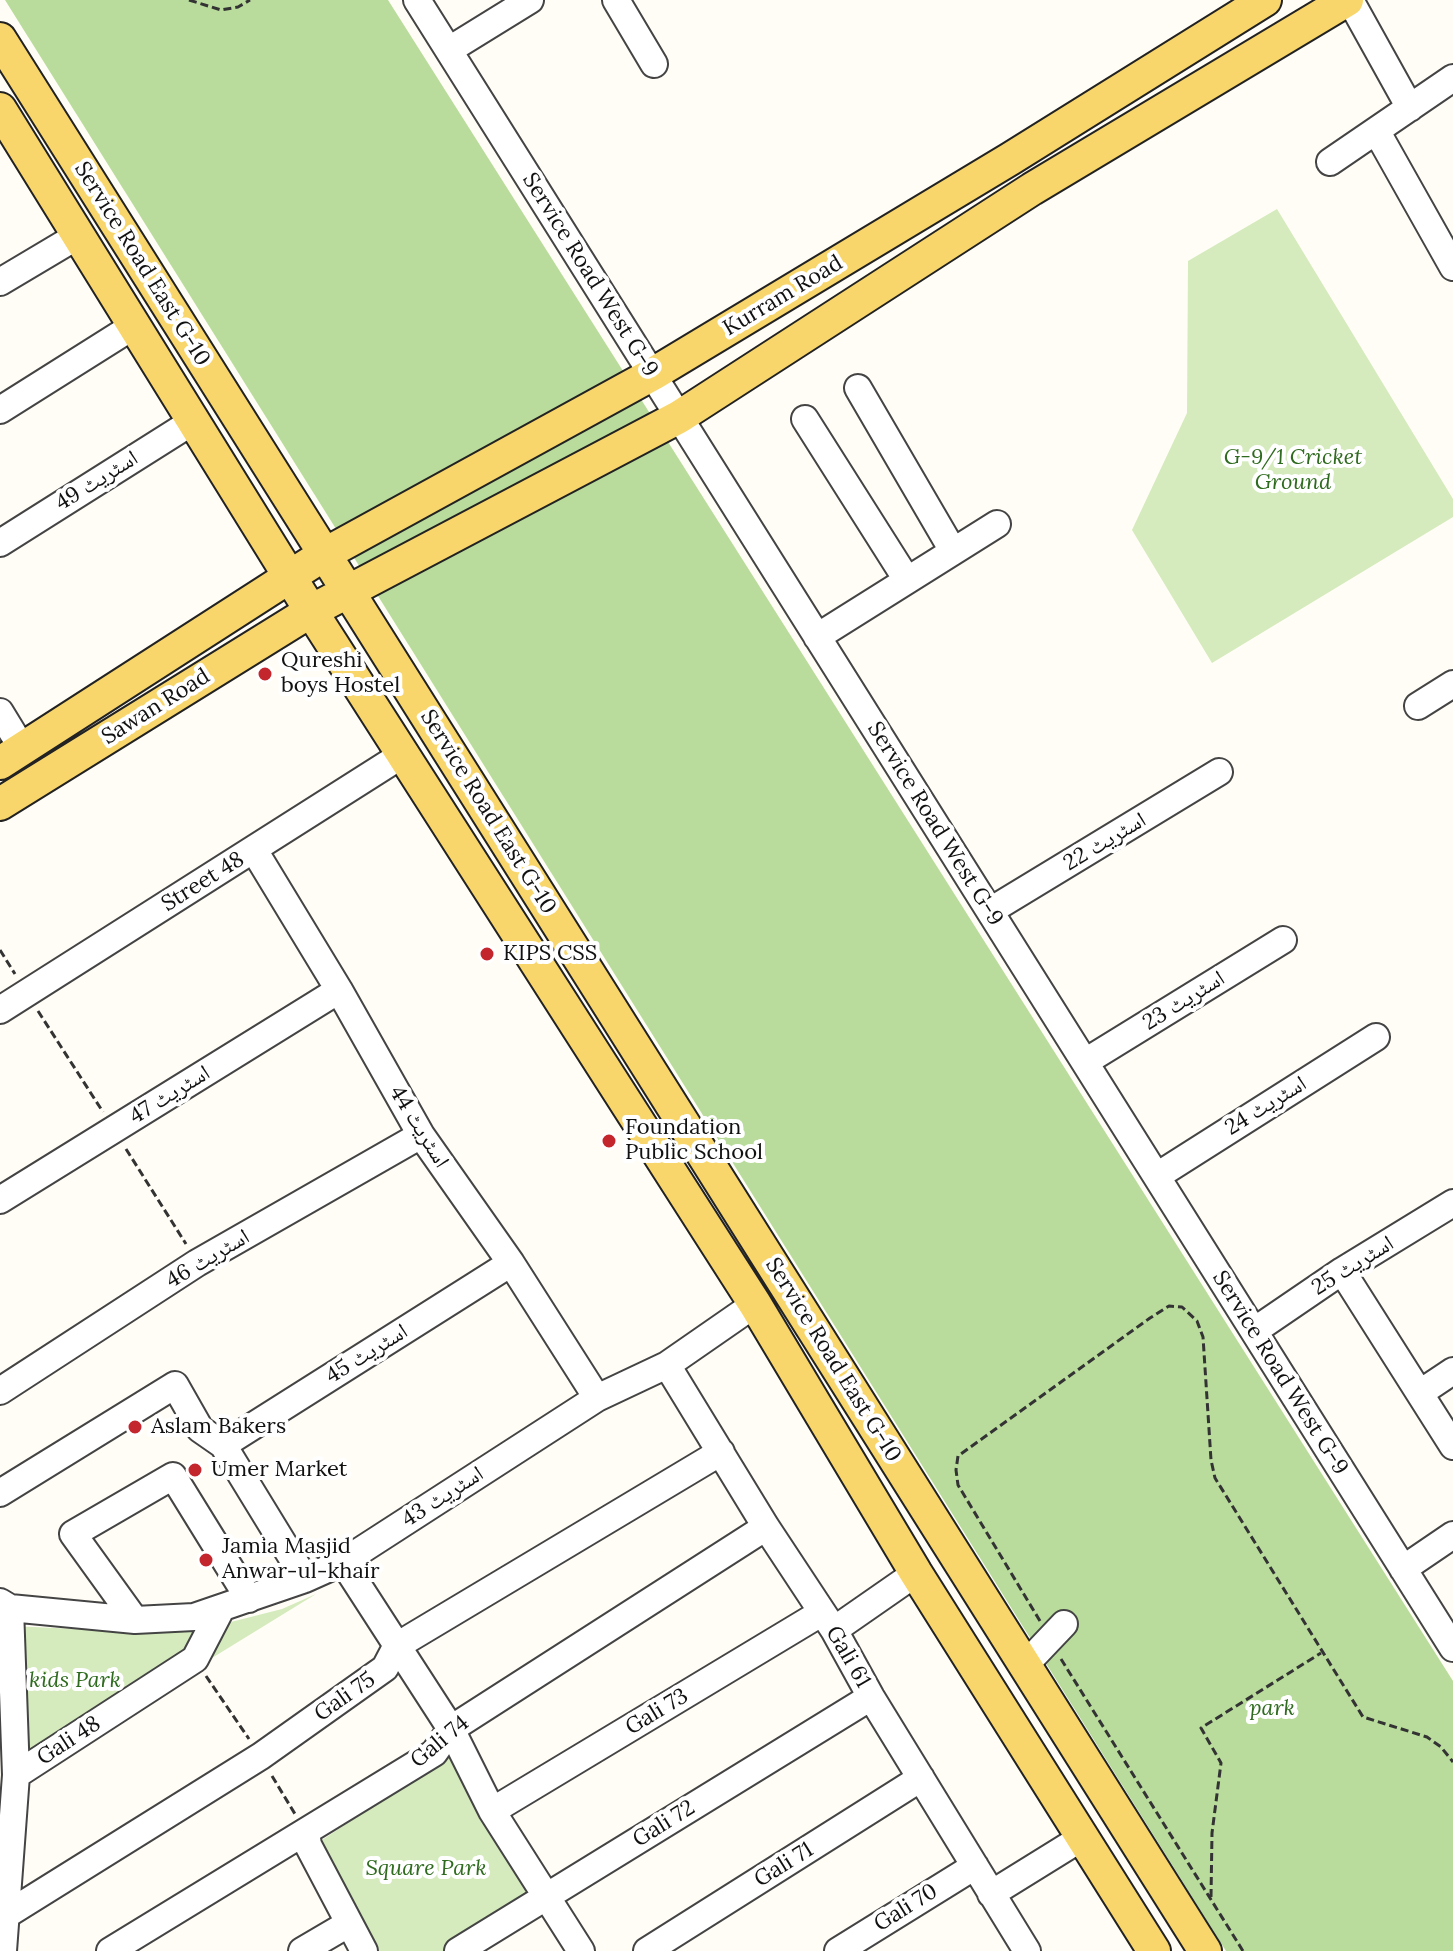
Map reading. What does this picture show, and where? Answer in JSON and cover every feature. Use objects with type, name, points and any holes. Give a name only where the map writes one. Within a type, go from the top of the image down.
[{"type":"main road","name":"Kurram Road","points":[[292,576],[325,554],[653,374],[1010,159],[1265,0]]},
{"type":"main road","name":"Kurram Road","points":[[349,590],[679,417],[1032,189],[1349,0]]},
{"type":"main road","name":"Service Road East G-10","points":[[0,39],[1205,1951]]},
{"type":"main road","name":"Service Road East G-10","points":[[0,110],[311,611],[405,753],[755,1304],[916,1573],[1154,1951]]},
{"type":"main road","name":"Sawan Road","points":[[11,756],[292,576]]},
{"type":"main road","name":"Sawan Road","points":[[0,804],[349,590]]},
{"type":"main road","points":[[1009,1721],[1045,1698]]},
{"type":"street","name":"Service Road West G-9","points":[[417,0],[1453,1648]]},
{"type":"street","points":[[449,50],[530,0]]},
{"type":"street","points":[[616,0],[654,64]]},
{"type":"street","points":[[1349,0],[1410,108]]},
{"type":"street","points":[[1330,162],[1453,78]]},
{"type":"street","points":[[1377,132],[1453,267]]},
{"type":"street","points":[[0,282],[79,235]]},
{"type":"street","points":[[0,410],[135,325]]},
{"type":"street","points":[[858,388],[953,551]]},
{"type":"street","points":[[805,419],[907,580]]},
{"type":"street","name":"اسٹریٹ 49","points":[[0,543],[195,420]]},
{"type":"street","points":[[817,637],[997,524]]},
{"type":"street","points":[[1418,706],[1453,684]]},
{"type":"street","points":[[0,712],[11,756]]},
{"type":"street","name":"Street 48","points":[[0,1010],[405,753]]},
{"type":"street","name":"اسٹریٹ 22","points":[[990,911],[1219,772]]},
{"type":"street","name":"اسٹریٹ 44","points":[[254,850],[339,990],[421,1135],[511,1263],[597,1398]]},
{"type":"street","name":"اسٹریٹ 23","points":[[1085,1062],[1283,940]]},
{"type":"street","name":"اسٹریٹ 47","points":[[0,1200],[339,990]]},
{"type":"street","name":"اسٹریٹ 24","points":[[1157,1176],[1376,1037]]},
{"type":"street","name":"اسٹریٹ 46","points":[[0,1391],[197,1263],[421,1135]]},
{"type":"street","name":"اسٹریٹ 25","points":[[1254,1331],[1342,1271],[1453,1207]]},
{"type":"street","name":"اسٹریٹ 45","points":[[223,1445],[511,1263]]},
{"type":"street","points":[[1342,1271],[1453,1446]]},
{"type":"street","name":"اسٹریٹ 43","points":[[5,1605],[135,1620],[194,1617],[305,1579],[343,1562],[597,1398],[667,1365],[755,1304]]},
{"type":"street","name":"Gali 61","points":[[667,1365],[828,1622],[1027,1951]]},
{"type":"street","points":[[1420,1393],[1453,1371]]},
{"type":"street","points":[[0,1493],[175,1385],[200,1429],[223,1445],[305,1579]]},
{"type":"street","name":"Gali 75","points":[[6,1915],[261,1756],[385,1668],[396,1647],[721,1452]]},
{"type":"street","points":[[135,1620],[73,1534],[173,1476],[249,1599]]},
{"type":"street","name":"Gali 74","points":[[110,1951],[434,1753],[451,1729],[766,1527]]},
{"type":"street","points":[[1403,1569],[1453,1535]]},
{"type":"street","points":[[343,1562],[451,1729],[492,1811],[581,1951]]},
{"type":"street","name":"Gali 73","points":[[492,1811],[916,1573]]},
{"type":"street","points":[[2,1947],[6,1915],[8,1814],[16,1775],[7,1693],[5,1605]]},
{"type":"street","name":"Gali 48","points":[[16,1775],[195,1659],[221,1609]]},
{"type":"street","points":[[1025,1665],[1056,1632]]},
{"type":"street","name":"Gali 72","points":[[458,1951],[871,1697]]},
{"type":"street","name":"Gali 71","points":[[647,1951],[921,1778]]},
{"type":"street","points":[[306,1833],[308,1845],[364,1951]]},
{"type":"street","points":[[991,1894],[1083,1837]]},
{"type":"street","name":"Gali 70","points":[[838,1951],[975,1866]]},
{"type":"street","points":[[302,1951],[348,1924]]},
{"type":"path","points":[[189,0],[221,10],[238,7],[250,0]]},
{"type":"path","points":[[0,950],[197,1263]]},
{"type":"path","points":[[1243,1951],[1056,1632],[1036,1612],[958,1485],[958,1456],[1169,1306],[1182,1307],[1190,1312],[1203,1337],[1211,1460],[1215,1478],[1363,1717],[1427,1737],[1441,1747],[1453,1762]]},
{"type":"path","points":[[1211,1900],[1212,1833],[1221,1763],[1201,1728],[1321,1653]]},
{"type":"green space","name":"park","points":[[5,0],[388,0],[1453,1681],[1453,1951],[1226,1951]]},
{"type":"green space","name":"G-9/1 Cricket Ground","points":[[1277,209],[1453,499],[1453,517],[1212,663],[1132,530],[1187,413],[1188,261]]},
{"type":"green space","name":"kids Park","points":[[316,1594],[25,1773],[10,1626],[101,1630],[223,1624],[282,1609]]},
{"type":"green space","name":"Square Park","points":[[451,1754],[548,1909],[481,1951],[369,1951],[307,1850]]},
{"type":"place","name":"Qureshi boys Hostel","points":[[265,674]]},
{"type":"place","name":"KIPS CSS","points":[[487,954]]},
{"type":"place","name":"Foundation Public School","points":[[609,1141]]},
{"type":"place","name":"Aslam Bakers","points":[[135,1427]]},
{"type":"place","name":"Umer Market","points":[[195,1470]]},
{"type":"place","name":"Jamia Masjid Anwar-ul-khair","points":[[206,1560]]}]
